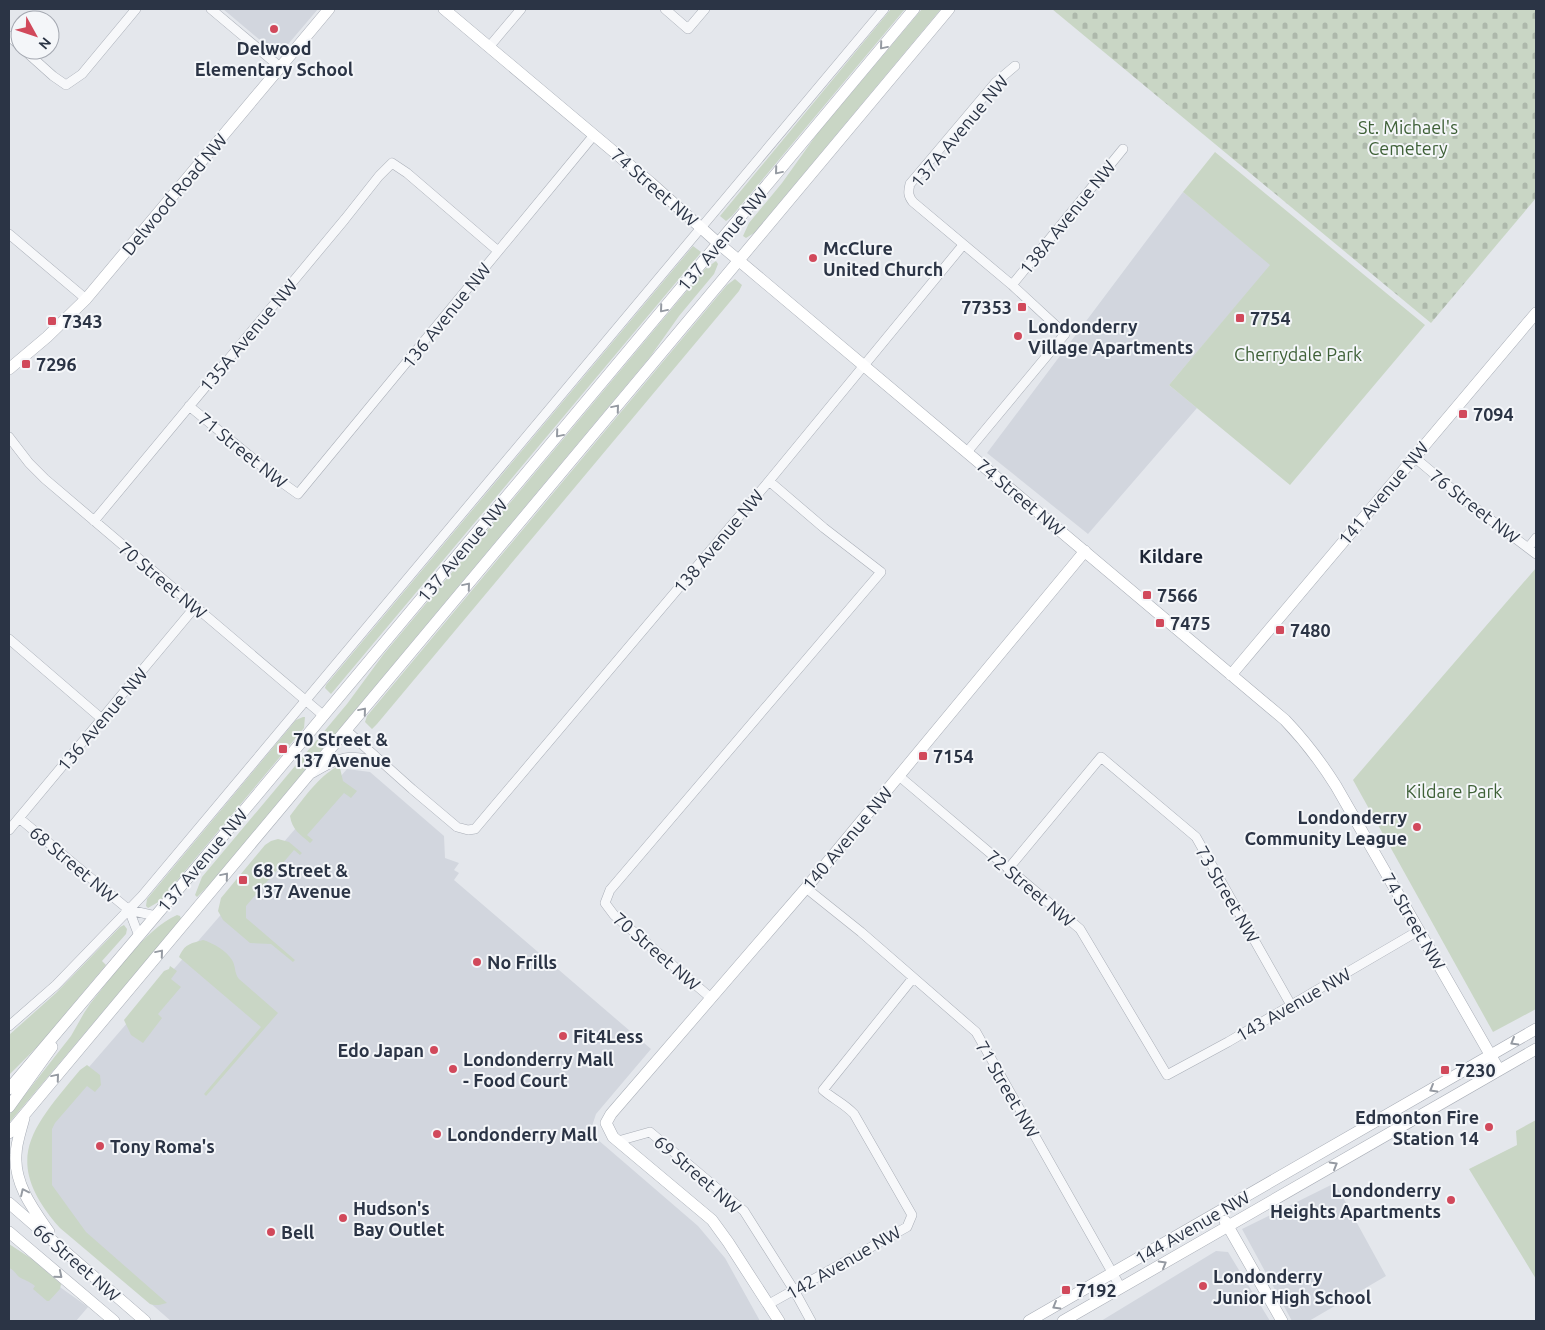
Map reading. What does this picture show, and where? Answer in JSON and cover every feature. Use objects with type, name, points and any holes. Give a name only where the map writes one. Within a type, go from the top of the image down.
[{"type":"street","points":[[35,60],[66,85],[82,74],[136,9]]},
{"type":"street","points":[[211,9],[280,67]]},
{"type":"street","name":"Delwood Road NW","points":[[9,369],[48,337],[86,299],[329,9]]},
{"type":"street","name":"74 Street NW","points":[[444,9],[702,227],[718,243],[1285,720],[1322,763],[1353,813],[1499,1070]]},
{"type":"street","points":[[489,47],[521,9]]},
{"type":"street","points":[[664,9],[688,29],[705,9]]},
{"type":"street","name":"137 Avenue NW","points":[[9,1026],[56,985],[130,910],[884,9]]},
{"type":"street","name":"137 Avenue NW","points":[[9,1089],[324,716],[914,9]]},
{"type":"street","name":"137 Avenue NW","points":[[9,1133],[949,9]]},
{"type":"street","name":"137A Avenue NW","points":[[963,245],[909,198],[910,184],[996,82],[1015,66]]},
{"type":"street","name":"136 Avenue NW","points":[[298,494],[594,135]]},
{"type":"street","name":"138A Avenue NW","points":[[1012,285],[1123,149]]},
{"type":"street","name":"135A Avenue NW","points":[[94,521],[379,176],[392,163],[498,251]]},
{"type":"street","points":[[9,234],[86,299]]},
{"type":"street","points":[[963,245],[1012,285],[1066,334],[967,452]]},
{"type":"street","name":"138 Avenue NW","points":[[385,765],[457,827],[468,830],[475,829],[769,481],[963,245]]},
{"type":"street","name":"141 Avenue NW","points":[[1231,674],[1536,313]]},
{"type":"street","name":"71 Street NW","points":[[189,406],[298,494]]},
{"type":"street","name":"70 Street NW","points":[[9,437],[40,474],[324,716]]},
{"type":"street","name":"76 Street NW","points":[[1414,457],[1470,504],[1536,554]]},
{"type":"street","name":"70 Street NW","points":[[711,998],[614,915],[605,903],[610,890],[881,572],[824,528],[769,481]]},
{"type":"street","points":[[1528,548],[1536,538]]},
{"type":"street","name":"140 Avenue NW","points":[[606,1123],[611,1114],[806,888],[1037,606],[1085,551]]},
{"type":"street","name":"136 Avenue NW","points":[[9,830],[195,607]]},
{"type":"street","points":[[9,639],[102,719]]},
{"type":"street","points":[[346,730],[385,765]]},
{"type":"street","name":"137 Avenue NW","points":[[308,776],[343,758],[363,757],[385,765]]},
{"type":"street","name":"73 Street NW","points":[[1008,869],[1101,757],[1196,837],[1291,1005]]},
{"type":"street","name":"72 Street NW","points":[[899,776],[1080,929],[1167,1076]]},
{"type":"street","name":"68 Street NW","points":[[19,818],[130,910],[156,916]]},
{"type":"street","name":"71 Street NW","points":[[806,888],[861,932],[976,1032],[1121,1288]]},
{"type":"street","name":"68 Street NW","points":[[130,910],[139,936]]},
{"type":"street","name":"143 Avenue NW","points":[[1167,1076],[1418,930]]},
{"type":"street","name":"142 Avenue NW","points":[[769,1304],[906,1227],[912,1215],[854,1114],[846,1105],[835,1100],[823,1090],[913,978]]},
{"type":"street","points":[[9,1107],[45,1058],[73,1013]]},
{"type":"street","name":"144 Avenue NW","points":[[1029,1321],[1536,1029]]},
{"type":"street","name":"144 Avenue NW","points":[[1063,1321],[1536,1049]]},
{"type":"street","points":[[24,1115],[16,1155],[16,1173],[33,1210],[60,1248]]},
{"type":"street","name":"69 Street NW","points":[[606,1123],[613,1138],[712,1220],[779,1321]]},
{"type":"street","name":"69 Street NW","points":[[618,1142],[650,1132],[744,1211],[794,1290],[811,1321]]},
{"type":"street","name":"66 Street NW","points":[[9,1203],[145,1321]]},
{"type":"street","points":[[1219,1211],[1282,1321]]},
{"type":"street","name":"66 Street NW","points":[[9,1232],[114,1321]]},
{"type":"street","points":[[9,1237],[22,1243]]},
{"type":"shaded area","name":"Delwood Elementary School","points":[[223,9],[318,9],[284,49],[273,51]]},
{"type":"shaded area","points":[[1183,192],[1271,265],[1169,385],[1197,408],[1088,534],[987,453]]},
{"type":"shaded area","points":[[347,769],[370,772],[444,836],[445,858],[459,863],[454,870],[459,873],[454,880],[651,1049],[596,1114],[591,1129],[597,1139],[698,1226],[725,1258],[760,1321],[171,1321],[49,1215],[36,1141],[70,1089]]},
{"type":"shaded area","points":[[1335,1183],[1386,1276],[1309,1321],[1292,1321],[1242,1229]]},
{"type":"shaded area","name":"Londonderry Junior High School","points":[[1216,1251],[1228,1252],[1270,1321],[1101,1321]]},
{"type":"shaded area","points":[[9,1253],[19,1258],[88,1307],[76,1321],[9,1321]]},
{"type":"green space","points":[[891,9],[905,9],[726,221],[720,216]]},
{"type":"green space","points":[[922,9],[941,9],[754,233],[746,238],[743,236],[749,223],[782,183],[817,134]]},
{"type":"green space","name":"St. Michael's Cemetery","points":[[1052,9],[1536,9],[1536,198],[1431,323]]},
{"type":"green space","name":"Cherrydale Park","points":[[1215,152],[1425,325],[1290,485],[1169,385],[1270,265],[1183,192]]},
{"type":"green space","points":[[693,246],[701,252],[699,255],[331,694],[325,688],[326,685]]},
{"type":"green space","points":[[716,261],[718,264],[714,274],[679,316],[650,357],[197,897],[195,895],[202,877],[347,704],[383,655],[705,269]]},
{"type":"green space","points":[[735,279],[742,285],[739,291],[372,729],[365,722],[367,716],[727,285]]},
{"type":"green space","name":"Kildare Park","points":[[1536,568],[1536,1009],[1493,1032],[1353,780]]},
{"type":"green space","points":[[305,717],[304,728],[160,901],[148,908],[146,906],[147,899],[296,720]]},
{"type":"green space","points":[[342,764],[340,768],[343,781],[357,791],[351,798],[344,793],[307,835],[313,840],[310,843],[295,828],[290,816],[320,780]]},
{"type":"green space","points":[[278,839],[289,842],[302,853],[300,855],[294,850],[246,906],[246,918],[295,960],[293,962],[271,944],[250,943],[223,920],[218,911],[221,898],[265,845]]},
{"type":"green space","points":[[177,915],[181,919],[9,1123],[9,1115],[71,1036],[90,1004],[119,967],[153,931]]},
{"type":"green space","points":[[124,925],[127,929],[126,934],[102,961],[106,965],[39,1045],[9,1075],[9,1035],[56,993]]},
{"type":"green space","points":[[203,940],[215,945],[227,954],[233,962],[239,979],[278,1013],[206,1096],[204,1094],[261,1027],[179,957],[183,949],[188,945]]},
{"type":"green space","points":[[170,966],[177,971],[171,979],[181,987],[158,1014],[162,1018],[143,1043],[131,1035],[124,1020]]},
{"type":"green space","points":[[87,1065],[100,1075],[101,1085],[95,1092],[87,1086],[52,1129],[52,1185],[86,1232],[167,1303],[150,1304],[60,1228],[42,1204],[31,1183],[27,1163],[30,1145],[37,1128],[63,1091],[80,1070]]},
{"type":"green space","points":[[1536,1120],[1536,1279],[1469,1169],[1517,1145],[1516,1131]]},
{"type":"green space","points":[[9,1244],[32,1259],[61,1284],[60,1289],[49,1301],[33,1289],[35,1286],[19,1277],[9,1268]]},
{"type":"place","name":"Delwood Elementary School","points":[[274,29]]},
{"type":"place","name":"McClure United Church","points":[[813,258]]},
{"type":"place","name":"77353","points":[[1022,307]]},
{"type":"place","name":"7754","points":[[1240,318]]},
{"type":"place","name":"7343","points":[[52,321]]},
{"type":"place","name":"Londonderry Village Apartments","points":[[1018,336]]},
{"type":"place","name":"7296","points":[[26,364]]},
{"type":"place","name":"7094","points":[[1463,414]]},
{"type":"place","name":"7566","points":[[1147,595]]},
{"type":"place","name":"7475","points":[[1160,623]]},
{"type":"place","name":"7480","points":[[1280,630]]},
{"type":"place","name":"70 Street & 137 Avenue","points":[[283,749]]},
{"type":"place","name":"7154","points":[[923,756]]},
{"type":"place","name":"Londonderry Community League","points":[[1417,827]]},
{"type":"place","name":"68 Street & 137 Avenue","points":[[243,880]]},
{"type":"place","name":"No Frills","points":[[477,962]]},
{"type":"place","name":"Fit4Less","points":[[563,1036]]},
{"type":"place","name":"Edo Japan","points":[[434,1050]]},
{"type":"place","name":"Londonderry Mall - Food Court","points":[[453,1069]]},
{"type":"place","name":"7230","points":[[1445,1070]]},
{"type":"place","name":"Edmonton Fire Station 14","points":[[1489,1127]]},
{"type":"place","name":"Londonderry Mall","points":[[437,1134]]},
{"type":"place","name":"Tony Roma's","points":[[100,1146]]},
{"type":"place","name":"Londonderry Heights Apartments","points":[[1451,1200]]},
{"type":"place","name":"Hudson's Bay Outlet","points":[[343,1218]]},
{"type":"place","name":"Bell","points":[[271,1232]]},
{"type":"place","name":"Londonderry Junior High School","points":[[1203,1286]]},
{"type":"place","name":"7192","points":[[1066,1290]]},
{"type":"district","name":"Kildare","points":[[1171,556]]}]
